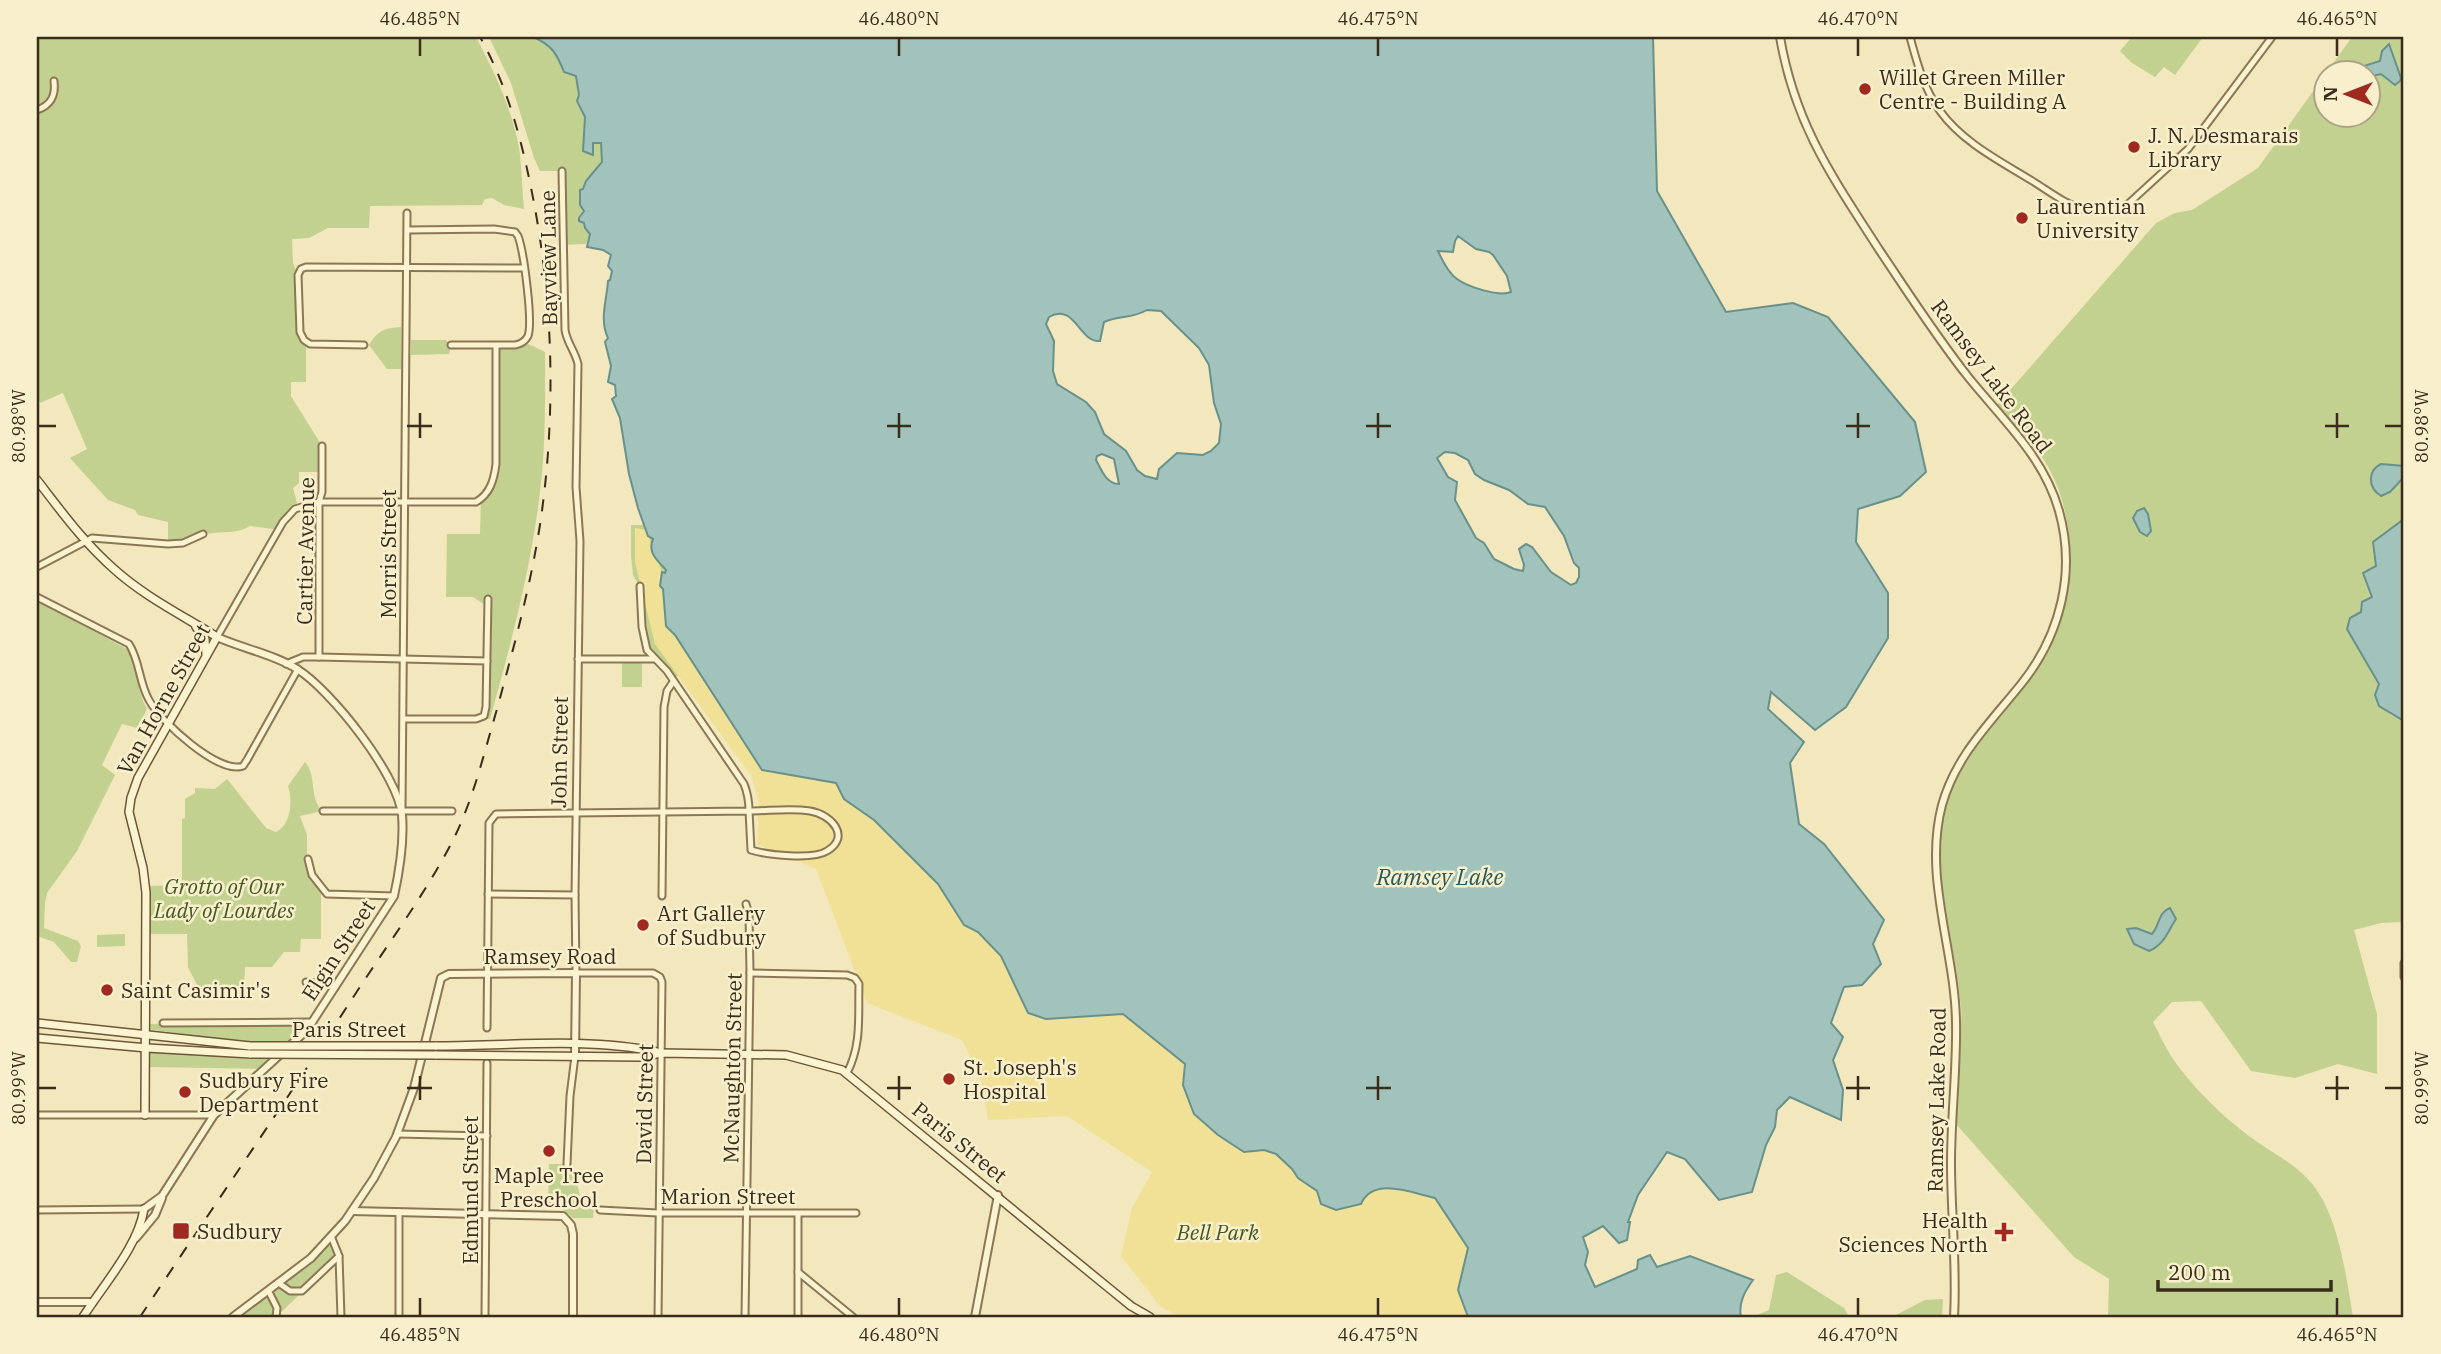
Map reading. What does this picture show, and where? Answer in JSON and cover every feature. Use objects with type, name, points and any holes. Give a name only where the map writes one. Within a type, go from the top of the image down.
[{"type":"main road","points":[[37,480],[85,541],[129,581],[159,603],[217,637]]},
{"type":"main road","points":[[191,621],[205,639],[206,657]]},
{"type":"main road","name":"Van Horne Street","points":[[145,1115],[145,878],[129,812],[131,798],[138,778],[217,637]]},
{"type":"main road","name":"Paris Street","points":[[37,1023],[147,1034],[250,1050]]},
{"type":"main road","name":"Paris Street","points":[[37,1038],[147,1048],[435,1051],[641,1057],[661,1053]]},
{"type":"main road","name":"Paris Street","points":[[435,1051],[575,1045],[620,1047],[661,1053],[786,1055],[847,1073],[1131,1306],[1150,1317]]},
{"type":"main road","points":[[83,1317],[134,1241],[144,1209]]},
{"type":"main road","name":"Paris Street","points":[[1131,1306],[1140,1317]]},
{"type":"street","name":"Ramsey Lake Road","points":[[1780,37],[1793,93],[1817,152],[1934,331],[2037,461],[2055,499],[2064,532],[2065,582],[2053,632],[2024,681],[1964,755],[1950,784],[1938,828],[1938,880],[1956,1023],[1951,1164],[1956,1289],[1954,1317]]},
{"type":"street","points":[[1910,37],[1927,91],[1941,113],[1956,129],[1976,146],[2065,202],[2084,210],[2108,212],[2128,204],[2188,149],[2272,37]]},
{"type":"street","points":[[37,110],[53,99],[54,81]]},
{"type":"street","name":"Bayview Lane","points":[[562,171],[564,295],[568,343]]},
{"type":"street","name":"Morris Street","points":[[394,896],[402,813],[404,719],[407,213]]},
{"type":"street","points":[[408,230],[494,229],[515,232],[521,244],[530,327],[524,342],[496,346],[451,345]]},
{"type":"street","points":[[364,345],[310,344],[304,340],[300,332],[301,269],[524,268]]},
{"type":"street","name":"John Street","points":[[567,1164],[575,1056],[580,541],[576,487],[578,364],[568,343]]},
{"type":"street","name":"Van Horne Street","points":[[217,637],[289,515],[302,505],[319,502],[476,502],[483,497],[493,481],[496,464],[496,346]]},
{"type":"street","name":"Cartier Avenue","points":[[319,657],[319,502],[322,492],[322,446]]},
{"type":"street","points":[[37,567],[96,537],[176,544],[203,534]]},
{"type":"street","points":[[487,1028],[489,824],[492,817],[499,813],[576,814],[749,811],[811,811],[828,817],[836,825],[837,838],[830,850],[816,856],[755,851],[750,846],[749,811],[749,795],[661,663],[648,653],[640,586]]},
{"type":"street","points":[[37,597],[129,644],[148,699],[168,724],[206,754],[237,768],[247,760],[298,669]]},
{"type":"street","points":[[404,719],[476,719],[484,716],[488,599]]},
{"type":"street","points":[[217,637],[298,669],[329,698],[367,744],[390,779],[402,813]]},
{"type":"street","points":[[286,664],[303,657],[487,661]]},
{"type":"street","points":[[578,659],[654,659]]},
{"type":"street","points":[[662,896],[665,699],[673,682]]},
{"type":"street","points":[[323,811],[452,811]]},
{"type":"street","points":[[308,859],[312,875],[327,894],[394,896]]},
{"type":"street","points":[[488,894],[575,895]]},
{"type":"street","name":"Elgin Street","points":[[144,1209],[162,1196],[214,1115],[302,1036],[394,896]]},
{"type":"street","name":"McNaughton Street","points":[[745,1317],[750,973],[746,904]]},
{"type":"street","points":[[2404,963],[2404,976]]},
{"type":"street","name":"Ramsey Road","points":[[397,1133],[417,1077],[441,978],[449,974],[576,973],[653,973],[660,977]]},
{"type":"street","points":[[750,973],[847,975],[855,978],[859,984],[858,1042],[855,1058],[847,1073]]},
{"type":"street","name":"David Street","points":[[658,1317],[660,977]]},
{"type":"street","points":[[306,982],[334,987]]},
{"type":"street","points":[[163,1023],[313,1022]]},
{"type":"street","name":"Edmund Street","points":[[485,1317],[487,1063]]},
{"type":"street","points":[[37,1115],[214,1115]]},
{"type":"street","points":[[233,1317],[311,1258],[331,1236],[352,1211],[381,1167],[397,1133],[487,1136]]},
{"type":"street","points":[[975,1317],[998,1195]]},
{"type":"street","points":[[134,1241],[155,1215],[162,1196]]},
{"type":"street","points":[[37,1210],[144,1209]]},
{"type":"street","name":"Marion Street","points":[[600,1210],[658,1213],[856,1213]]},
{"type":"street","points":[[352,1211],[558,1215],[568,1221],[573,1234],[573,1317]]},
{"type":"street","points":[[399,1212],[399,1317]]},
{"type":"street","points":[[798,1214],[798,1317]]},
{"type":"street","points":[[331,1236],[339,1256],[341,1317]]},
{"type":"street","points":[[279,1284],[290,1291],[302,1292],[339,1256]]},
{"type":"street","points":[[798,1272],[853,1317]]},
{"type":"street","points":[[269,1292],[277,1308],[276,1317]]},
{"type":"street","points":[[37,1302],[93,1302]]},
{"type":"green space","points":[[37,37],[476,37],[490,65],[503,94],[517,139],[524,209],[504,205],[492,198],[485,199],[482,205],[370,206],[369,228],[328,228],[309,238],[292,239],[293,263],[298,275],[300,332],[306,342],[306,382],[291,382],[291,396],[322,446],[322,472],[299,472],[299,483],[293,488],[297,503],[287,511],[274,529],[250,526],[168,544],[168,522],[138,515],[135,510],[108,500],[70,458],[87,449],[63,393],[40,403],[37,395]]},
{"type":"green space","points":[[489,37],[524,37],[544,42],[552,48],[563,70],[576,76],[579,104],[585,117],[583,151],[593,142],[601,143],[601,163],[580,199],[584,211],[580,221],[585,223],[585,229],[590,234],[586,244],[562,245],[561,171],[540,171],[511,83]]},
{"type":"green space","points":[[2132,37],[2203,37],[2175,75],[2164,67],[2155,77],[2132,63],[2120,51]]},
{"type":"green space","points":[[2352,37],[2404,37],[2404,519],[2373,542],[2377,567],[2370,590],[2372,598],[2347,628],[2379,684],[2375,695],[2391,715],[2404,721],[2404,922],[2381,923],[2354,930],[2377,1014],[2377,1074],[2338,1064],[2295,1078],[2251,1071],[2201,1001],[2172,1002],[2153,1022],[2171,1056],[2207,1099],[2249,1136],[2299,1170],[2322,1198],[2335,1230],[2353,1317],[2108,1317],[2109,1279],[2074,1257],[1956,1124],[1961,1012],[1942,884],[1940,859],[1944,813],[1966,762],[2034,675],[2049,650],[2064,603],[2070,552],[2068,526],[2054,478],[2037,450],[1997,405],[2156,223],[2175,213],[2192,210],[2258,168],[2312,93],[2312,130],[2382,130],[2382,60],[2335,60]]},
{"type":"green space","points":[[401,327],[401,369],[387,369],[369,345],[382,331]]},
{"type":"green space","points":[[411,340],[446,340],[451,346],[449,354],[411,355]]},
{"type":"green space","points":[[524,342],[545,352],[542,474],[520,606],[490,719],[486,719],[488,607],[473,597],[446,597],[447,534],[480,534],[481,499],[494,474],[496,346]]},
{"type":"green space","points":[[631,525],[644,525],[653,539],[666,570],[666,573],[662,573],[662,581],[693,665],[673,679],[648,653],[639,586],[633,575]]},
{"type":"green space","points":[[37,601],[127,649],[147,709],[137,728],[122,724],[102,765],[115,775],[77,851],[47,893],[44,928],[78,941],[81,946],[77,962],[71,962],[54,942],[37,936]]},
{"type":"green space","points":[[622,659],[642,659],[642,687],[622,687]]},
{"type":"green space","name":"Grotto of Our Lady of Lourdes","points":[[305,762],[311,773],[318,806],[322,811],[300,816],[307,835],[307,867],[321,889],[321,939],[301,939],[300,952],[284,952],[272,967],[245,967],[244,988],[199,989],[188,967],[187,934],[146,934],[145,886],[182,885],[182,819],[185,818],[185,799],[195,793],[195,788],[215,789],[227,779],[266,828],[276,832],[285,824],[290,812],[288,786]]},
{"type":"green space","points":[[125,934],[125,946],[97,947],[97,935]]},
{"type":"green space","points":[[311,1019],[290,1042],[245,1042],[146,1029],[146,1024]]},
{"type":"green space","points":[[146,1049],[248,1059],[276,1059],[266,1069],[146,1067]]},
{"type":"green space","points":[[549,1164],[567,1164],[573,1170],[582,1203],[594,1204],[593,1218],[573,1218],[562,1209],[548,1208]]},
{"type":"green space","points":[[331,1236],[339,1257],[276,1317],[232,1317],[298,1269]]},
{"type":"green space","points":[[1787,1272],[1844,1308],[1849,1317],[1753,1317],[1769,1310],[1776,1275]]},
{"type":"green space","points":[[1943,1299],[1942,1317],[1892,1317],[1925,1300]]},
{"type":"sand","name":"Bell Park","points":[[635,528],[646,530],[661,569],[669,623],[762,770],[836,783],[844,799],[874,820],[938,884],[964,925],[978,932],[1001,956],[1028,1013],[1046,1019],[1123,1014],[1185,1064],[1185,1089],[1192,1108],[1205,1124],[1236,1147],[1247,1152],[1267,1151],[1275,1154],[1285,1161],[1303,1183],[1327,1193],[1362,1199],[1370,1191],[1382,1187],[1435,1198],[1468,1248],[1458,1290],[1468,1317],[1179,1317],[1160,1306],[1121,1256],[1132,1208],[1152,1172],[1067,1116],[988,1120],[982,1083],[962,1040],[867,1003],[816,869],[757,844],[759,803],[752,777],[655,644],[635,562]]},
{"type":"water","name":"Ramsey Lake","points":[[533,37],[1653,37],[1657,191],[1726,312],[1793,303],[1828,317],[1915,422],[1926,472],[1900,496],[1858,509],[1856,542],[1888,593],[1888,638],[1846,707],[1815,730],[1771,692],[1768,709],[1804,742],[1790,763],[1799,824],[1824,844],[1884,920],[1873,944],[1881,964],[1862,985],[1844,987],[1831,1023],[1843,1037],[1833,1060],[1843,1090],[1841,1120],[1790,1097],[1777,1110],[1775,1127],[1766,1145],[1752,1192],[1719,1200],[1685,1159],[1667,1152],[1638,1195],[1628,1222],[1627,1240],[1619,1243],[1603,1226],[1583,1237],[1588,1252],[1585,1265],[1595,1287],[1637,1269],[1638,1260],[1650,1255],[1657,1267],[1690,1256],[1753,1280],[1743,1297],[1741,1317],[1468,1317],[1458,1290],[1468,1248],[1435,1198],[1384,1188],[1367,1195],[1361,1204],[1336,1210],[1321,1204],[1317,1191],[1298,1178],[1276,1154],[1264,1150],[1244,1152],[1218,1135],[1194,1114],[1183,1085],[1185,1064],[1123,1014],[1046,1019],[1028,1013],[1001,956],[978,932],[964,925],[938,884],[874,820],[844,799],[836,783],[762,770],[675,635],[666,626],[663,589],[660,586],[662,572],[665,573],[666,570],[652,553],[653,539],[648,536],[638,508],[629,474],[620,418],[612,399],[616,396],[615,385],[608,382],[611,366],[605,342],[608,338],[604,317],[608,281],[612,271],[608,266],[611,255],[603,250],[587,247],[590,234],[584,223],[579,221],[584,211],[580,205],[580,190],[602,162],[601,143],[593,143],[593,155],[583,151],[585,117],[577,101],[579,95],[576,76],[564,72],[553,51]],"holes":[[[1458,236],[1476,249],[1493,255],[1507,276],[1511,292],[1484,290],[1468,285],[1454,276],[1438,251],[1453,252]],[[1147,310],[1161,311],[1199,348],[1209,365],[1214,403],[1221,424],[1219,443],[1211,451],[1203,455],[1177,453],[1159,469],[1157,479],[1145,476],[1137,470],[1126,451],[1104,434],[1095,412],[1086,402],[1057,384],[1053,371],[1054,341],[1046,324],[1049,317],[1065,315],[1087,336],[1100,341],[1104,322]],[[1445,452],[1455,453],[1468,460],[1475,474],[1484,480],[1509,490],[1528,504],[1545,507],[1564,536],[1574,563],[1579,568],[1576,583],[1571,585],[1551,572],[1532,547],[1526,544],[1519,549],[1523,571],[1494,559],[1484,543],[1476,538],[1455,500],[1457,482],[1448,477],[1437,458]],[[1102,454],[1114,459],[1119,484],[1111,482],[1105,475],[1096,460],[1097,456]]]},
{"type":"water","points":[[2389,44],[2401,78],[2395,85],[2382,75],[2382,51]]},
{"type":"water","points":[[2381,464],[2404,466],[2404,477],[2390,492],[2381,496],[2374,489],[2371,475]]},
{"type":"water","points":[[2144,508],[2151,531],[2147,536],[2140,532],[2133,518],[2137,511]]},
{"type":"water","points":[[2404,519],[2404,721],[2379,706],[2375,695],[2379,684],[2347,629],[2350,618],[2361,612],[2362,602],[2372,597],[2363,573],[2376,566],[2373,542]]},
{"type":"water","points":[[2170,908],[2176,919],[2158,945],[2149,951],[2134,944],[2127,929],[2136,928],[2152,934],[2163,912]]},
{"type":"railway","points":[[140,1317],[430,882],[452,842],[472,794],[509,665],[530,576],[544,491],[550,408],[549,325],[541,243],[525,160],[507,97],[480,37]]},
{"type":"place","name":"Willet Green Miller Centre - Building A","points":[[1865,89]]},
{"type":"place","name":"J. N. Desmarais Library","points":[[2134,147]]},
{"type":"place","name":"Laurentian University","points":[[2022,218]]},
{"type":"place","name":"Art Gallery of Sudbury","points":[[643,925]]},
{"type":"place","name":"Saint Casimir's","points":[[107,990]]},
{"type":"place","name":"St. Joseph's Hospital","points":[[949,1079]]},
{"type":"place","name":"Sudbury Fire Department","points":[[185,1092]]},
{"type":"place","name":"Maple Tree Preschool","points":[[549,1151]]},
{"type":"place","name":"Sudbury","points":[[181,1231]]},
{"type":"place","name":"Health Sciences North","points":[[2004,1232]]}]
